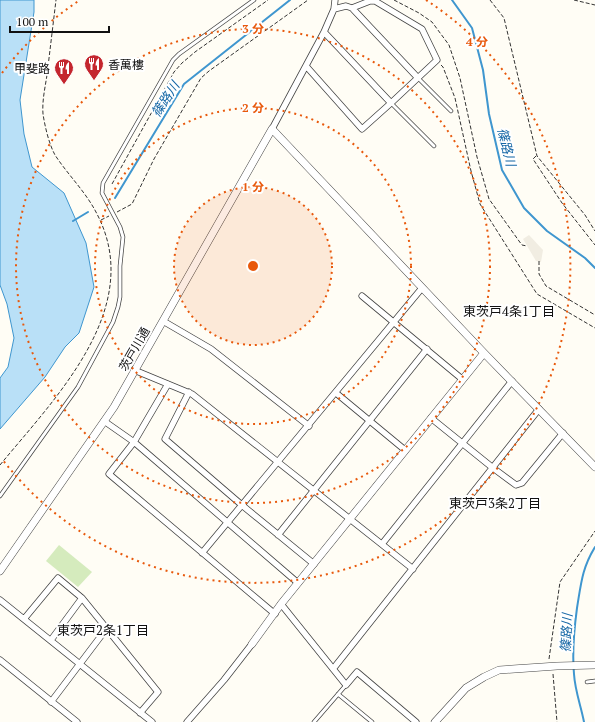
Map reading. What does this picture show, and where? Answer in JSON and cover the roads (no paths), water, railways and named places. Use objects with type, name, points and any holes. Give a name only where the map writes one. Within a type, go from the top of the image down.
[{"type":"street","points":[[335,0],[334,9],[324,32],[272,129],[484,353],[595,467]]},
{"type":"street","points":[[306,66],[362,129],[437,60],[422,29],[375,1],[370,1],[352,8]]},
{"type":"street","points":[[334,9],[346,6],[352,8],[418,78]]},
{"type":"street","points":[[324,32],[391,103]]},
{"type":"street","name":"茨戸川通","points":[[0,571],[114,407],[272,129]]},
{"type":"street","points":[[202,553],[243,506],[422,288]]},
{"type":"street","points":[[362,296],[462,379]]},
{"type":"street","points":[[163,321],[211,349],[309,426]]},
{"type":"street","points":[[278,535],[427,349]]},
{"type":"street","points":[[187,722],[224,680],[281,604],[484,353]]},
{"type":"street","points":[[134,370],[192,394],[412,569]]},
{"type":"street","points":[[382,544],[512,381]]},
{"type":"street","points":[[168,384],[134,442],[109,474],[275,614]]},
{"type":"street","points":[[189,392],[165,439],[314,564]]},
{"type":"street","points":[[336,393],[405,450]]},
{"type":"street","points":[[333,668],[539,409]]},
{"type":"street","points":[[431,418],[516,485],[522,483],[563,433]]},
{"type":"street","points":[[104,421],[134,442],[298,583]]},
{"type":"street","points":[[24,619],[58,578],[82,598],[158,692],[140,713]]},
{"type":"street","points":[[51,640],[82,598]]},
{"type":"street","points":[[0,600],[152,722]]},
{"type":"street","points":[[281,604],[346,685],[357,672],[416,722]]},
{"type":"street","points":[[51,702],[107,628]]},
{"type":"street","points":[[0,660],[77,722]]},
{"type":"street","points":[[435,722],[466,688],[484,677],[500,670],[595,665]]},
{"type":"lane","points":[[0,496],[78,387],[113,322],[120,297],[120,266],[123,237],[120,226],[102,193],[103,183],[173,60],[179,54],[254,0]]},
{"type":"lane","points":[[418,78],[451,111]]},
{"type":"lane","points":[[391,103],[434,146]]},
{"type":"lane","points":[[587,682],[595,682]]},
{"type":"lane","points":[[314,722],[346,685]]},
{"type":"lane","points":[[338,694],[372,722]]},
{"type":"water","points":[[0,0],[34,0],[34,12],[20,100],[24,134],[32,167],[64,193],[86,243],[94,287],[79,333],[65,347],[45,377],[0,429],[0,378],[8,367],[14,338],[7,304],[0,285]]},
{"type":"waterway","name":"篠路川","points":[[115,198],[184,84],[290,0]]},
{"type":"waterway","name":"篠路川","points":[[452,0],[472,28],[483,70],[489,114],[502,170],[524,208],[547,231],[585,258],[595,268]]},
{"type":"waterway","name":"篠路川","points":[[73,221],[88,212]]},
{"type":"waterway","name":"篠路川","points":[[584,722],[575,680],[573,658],[575,624],[583,576],[587,562],[595,547]]},
{"type":"place","name":"香萬樓","points":[[94,81]]},
{"type":"place","name":"甲斐路","points":[[64,85]]},
{"type":"district","name":"東茨戸4条1丁目","points":[[509,311]]},
{"type":"district","name":"東茨戸3条2丁目","points":[[495,503]]},
{"type":"district","name":"東茨戸2条1丁目","points":[[103,630]]}]
